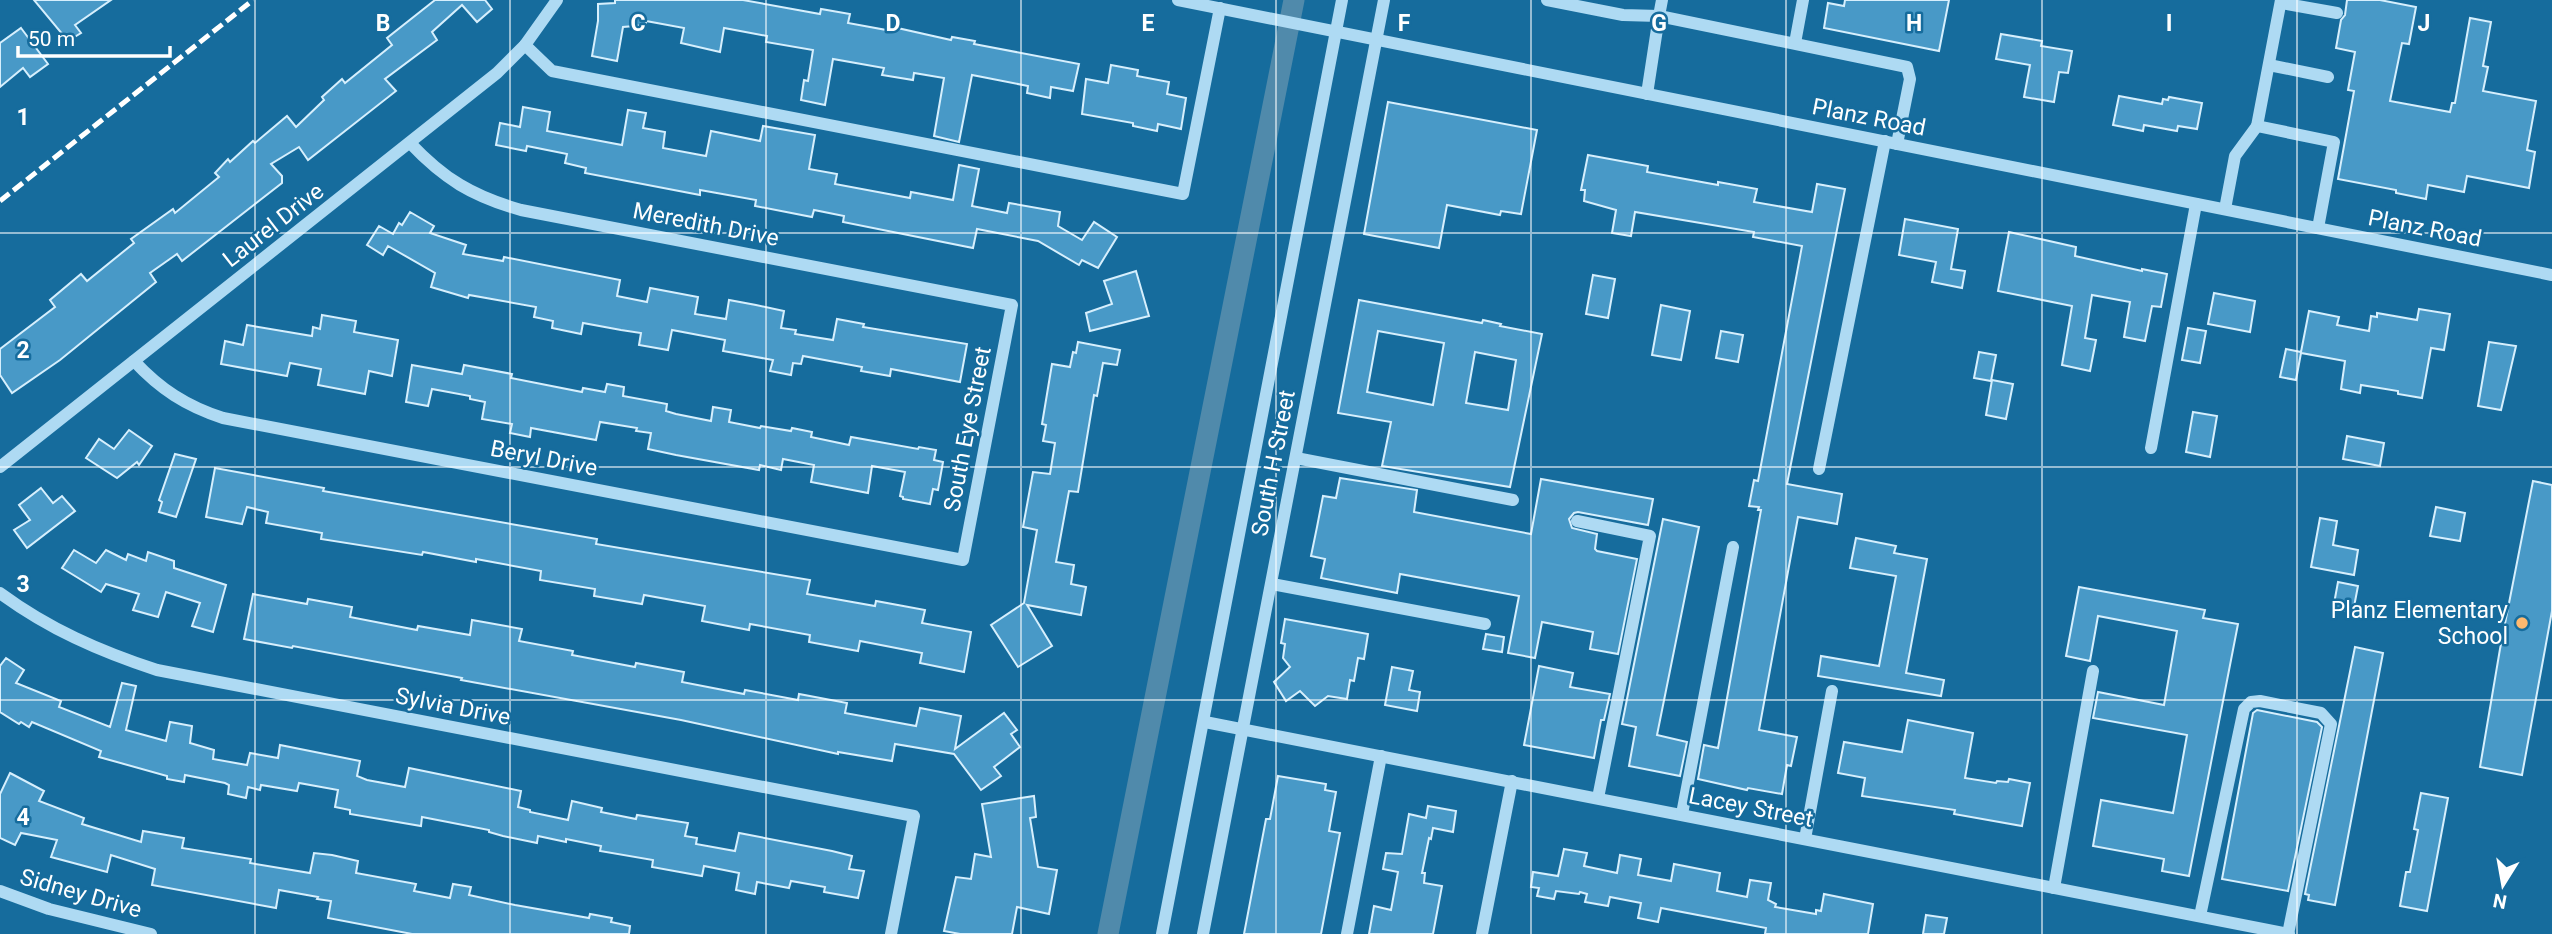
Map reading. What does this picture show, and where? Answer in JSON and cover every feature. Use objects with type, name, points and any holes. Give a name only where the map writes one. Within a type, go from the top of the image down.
[{"type":"street","name":"Laurel Drive","points":[[0,467],[497,73],[525,45],[557,0]]},
{"type":"street","name":"Planz Road","points":[[1178,0],[2552,275]]},
{"type":"street","name":"South H Street","points":[[1162,934],[1205,722],[1342,0]]},
{"type":"street","name":"South H Street","points":[[1203,934],[1384,0]]},
{"type":"street","points":[[1547,0],[1623,15],[1659,16],[1907,67],[1910,79],[1891,143],[1819,469]]},
{"type":"street","points":[[1647,94],[1662,0]]},
{"type":"street","points":[[1795,43],[1803,0]]},
{"type":"street","points":[[2225,209],[2235,156],[2257,127],[2281,1],[2337,13]]},
{"type":"street","points":[[525,45],[552,71],[1183,194],[1220,8]]},
{"type":"street","points":[[2269,65],[2328,77]]},
{"type":"street","points":[[2257,127],[2334,142],[2318,228]]},
{"type":"street","name":"Meredith Drive","points":[[410,143],[434,168],[460,187],[489,201],[521,210],[1012,305]]},
{"type":"street","points":[[2151,447],[2196,204]]},
{"type":"street","name":"South Eye Street","points":[[963,560],[1012,305]]},
{"type":"street","name":"Beryl Drive","points":[[134,361],[150,379],[172,396],[223,418],[963,560]]},
{"type":"street","points":[[1296,458],[1513,500]]},
{"type":"street","points":[[1577,520],[1650,536],[1598,798]]},
{"type":"street","points":[[1682,814],[1733,547]]},
{"type":"street","points":[[1272,584],[1485,624]]},
{"type":"street","name":"Sylvia Drive","points":[[0,593],[37,619],[75,639],[108,654],[157,670],[914,816],[891,934]]},
{"type":"street","points":[[2053,888],[2092,671]]},
{"type":"street","points":[[1805,839],[1832,691]]},
{"type":"street","points":[[2200,916],[2244,709],[2251,702],[2260,701],[2321,713],[2331,724],[2288,934]]},
{"type":"street","name":"Lacey Street","points":[[1205,722],[2288,934]]},
{"type":"street","points":[[1347,934],[1381,756]]},
{"type":"street","points":[[1482,934],[1512,780]]},
{"type":"street","name":"Sidney Drive","points":[[0,891],[49,909],[129,932],[152,934]]},
{"type":"building","points":[[34,0],[111,0],[75,25],[81,33],[68,41]]},
{"type":"building","points":[[435,0],[485,0],[492,9],[477,22],[462,5],[432,32],[437,40],[385,79],[396,91],[308,160],[299,147],[271,164],[282,176],[282,183],[182,261],[177,254],[150,273],[156,282],[60,360],[12,393],[0,375],[0,349],[55,307],[50,300],[81,274],[87,281],[134,243],[131,239],[173,209],[175,213],[219,177],[215,173],[228,159],[230,162],[287,116],[296,127],[324,100],[322,97],[342,79],[345,83],[392,45],[387,38]]},
{"type":"building","points":[[615,0],[743,0],[820,14],[821,9],[850,14],[848,23],[892,31],[893,27],[951,40],[952,37],[975,41],[974,44],[1079,64],[1073,91],[1051,87],[1050,98],[1027,93],[1028,86],[972,75],[959,142],[934,136],[944,78],[914,73],[913,80],[882,75],[884,68],[833,59],[825,105],[801,100],[804,80],[808,81],[813,50],[766,42],[767,36],[724,28],[720,52],[681,43],[684,28],[646,21],[646,25],[623,27],[617,61],[592,56],[598,4],[615,3]]},
{"type":"building","points":[[1845,0],[1949,0],[1939,51],[1824,28],[1828,3],[1844,6]]},
{"type":"building","points":[[2347,0],[2380,0],[2416,7],[2409,44],[2402,43],[2390,101],[2450,112],[2452,103],[2455,103],[2470,18],[2491,22],[2483,66],[2488,67],[2483,91],[2536,101],[2527,150],[2535,152],[2529,188],[2467,176],[2464,192],[2428,185],[2426,199],[2396,193],[2396,190],[2338,179],[2354,91],[2348,90],[2355,52],[2336,48]]},
{"type":"building","points":[[21,28],[48,64],[30,77],[23,68],[0,87],[0,43]]},
{"type":"building","points":[[2001,34],[2042,41],[2041,46],[2072,51],[2068,73],[2059,72],[2054,102],[2024,97],[2030,65],[1996,59]]},
{"type":"building","points":[[1111,65],[1138,70],[1137,76],[1169,82],[1167,94],[1186,98],[1181,129],[1158,124],[1157,131],[1133,126],[1133,123],[1082,114],[1086,79],[1108,83]]},
{"type":"building","points":[[2119,96],[2162,104],[2163,99],[2168,100],[2169,97],[2202,103],[2197,129],[2178,126],[2177,131],[2144,125],[2143,131],[2113,125]]},
{"type":"building","points":[[1388,102],[1537,130],[1521,214],[1501,211],[1500,215],[1447,205],[1439,248],[1364,234]]},
{"type":"building","points":[[523,107],[550,112],[547,131],[622,145],[628,110],[646,113],[643,128],[665,132],[663,148],[706,156],[711,131],[760,141],[763,126],[815,135],[809,169],[837,174],[835,184],[910,198],[911,192],[953,200],[959,165],[979,169],[972,206],[1007,213],[1009,203],[1060,212],[1058,226],[1082,240],[1094,222],[1117,237],[1098,268],[1082,260],[1079,265],[1038,241],[977,229],[973,248],[843,222],[844,216],[814,210],[812,217],[755,206],[756,200],[700,190],[700,195],[585,173],[586,168],[565,163],[567,154],[527,146],[526,151],[496,145],[500,123],[520,127]]},
{"type":"building","points":[[1588,155],[1648,166],[1647,172],[1757,189],[1754,202],[1812,212],[1817,184],[1845,189],[1787,484],[1842,494],[1837,524],[1798,517],[1759,730],[1797,737],[1791,766],[1787,765],[1782,794],[1748,788],[1747,790],[1698,779],[1704,745],[1718,748],[1761,510],[1758,510],[1759,507],[1749,506],[1754,480],[1758,481],[1802,246],[1753,237],[1754,232],[1635,212],[1631,236],[1612,233],[1616,210],[1584,201],[1585,190],[1581,190]]},
{"type":"building","points":[[410,212],[434,226],[430,233],[466,245],[463,254],[503,261],[504,257],[620,280],[617,296],[647,302],[650,288],[698,297],[695,314],[726,319],[729,300],[756,305],[784,311],[781,328],[796,330],[795,334],[833,340],[837,319],[864,324],[863,327],[967,344],[960,382],[891,369],[890,376],[861,371],[862,367],[803,356],[801,364],[793,363],[791,375],[770,371],[773,360],[723,351],[725,340],[672,330],[668,350],[639,345],[641,333],[583,323],[581,334],[552,328],[553,321],[534,317],[536,307],[469,295],[468,298],[431,287],[435,273],[388,246],[383,255],[367,245],[379,226],[393,234]]},
{"type":"building","points":[[1905,219],[1958,229],[1951,269],[1965,271],[1962,288],[1932,282],[1936,262],[1899,255]]},
{"type":"building","points":[[2009,232],[2076,247],[2075,256],[2167,274],[2161,307],[2152,306],[2145,341],[2124,337],[2130,302],[2092,295],[2085,338],[2096,340],[2090,371],[2062,365],[2072,306],[1998,291]]},
{"type":"building","points":[[1136,271],[1149,316],[1090,331],[1086,313],[1112,304],[1104,281]]},
{"type":"building","points":[[1593,275],[1615,279],[1608,318],[1586,314]]},
{"type":"building","points":[[2214,293],[2255,301],[2250,332],[2208,324]]},
{"type":"building","points":[[1359,300],[1482,323],[1483,320],[1542,334],[1510,487],[1382,466],[1391,422],[1338,413]],"holes":[[[1378,331],[1444,343],[1433,405],[1367,392]],[[1475,352],[1516,360],[1508,410],[1466,403]]]},
{"type":"building","points":[[1661,305],[1690,311],[1681,360],[1652,355]]},
{"type":"building","points":[[2419,309],[2450,314],[2444,350],[2431,348],[2422,398],[2361,385],[2360,393],[2341,389],[2345,361],[2301,353],[2296,380],[2280,377],[2286,349],[2301,352],[2309,311],[2339,317],[2337,325],[2369,331],[2371,316],[2377,317],[2377,313],[2417,320]]},
{"type":"building","points":[[322,315],[356,321],[354,332],[398,340],[392,376],[369,371],[365,394],[318,385],[321,369],[290,363],[287,376],[221,364],[225,341],[243,345],[247,325],[312,336],[313,327],[320,329]]},
{"type":"building","points":[[2188,328],[2206,331],[2200,363],[2182,360]]},
{"type":"building","points":[[1721,331],[1743,335],[1738,362],[1716,358]]},
{"type":"building","points":[[1078,342],[1120,350],[1117,365],[1103,363],[1097,396],[1094,395],[1078,492],[1069,491],[1056,562],[1074,565],[1071,584],[1086,587],[1081,615],[1027,605],[1052,646],[1018,667],[991,625],[1024,603],[1037,530],[1023,527],[1033,472],[1050,474],[1055,443],[1043,441],[1046,425],[1042,424],[1052,364],[1070,367]]},
{"type":"building","points":[[2489,342],[2516,346],[2501,410],[2478,406]]},
{"type":"building","points":[[1979,352],[1996,355],[1991,381],[1974,378]]},
{"type":"building","points":[[412,365],[462,374],[464,365],[512,374],[511,378],[582,392],[583,388],[605,392],[607,384],[624,387],[623,396],[667,404],[666,411],[676,414],[711,421],[713,407],[731,410],[729,422],[760,428],[791,431],[792,428],[812,432],[811,437],[849,445],[851,437],[936,450],[934,460],[943,462],[938,490],[933,489],[930,504],[903,499],[900,496],[905,472],[872,466],[868,493],[811,482],[814,465],[783,459],[781,470],[760,465],[759,470],[676,455],[648,449],[651,433],[600,422],[596,440],[531,428],[530,437],[510,433],[512,424],[482,419],[485,402],[470,399],[470,396],[432,389],[428,406],[406,402]]},
{"type":"building","points":[[1992,380],[2013,384],[2006,419],[1986,415]]},
{"type":"building","points":[[2193,412],[2217,416],[2210,457],[2186,452]]},
{"type":"building","points":[[129,430],[152,446],[139,465],[137,462],[117,478],[86,458],[99,439],[114,449]]},
{"type":"building","points":[[2347,436],[2384,443],[2380,466],[2343,459]]},
{"type":"building","points":[[175,454],[196,459],[176,517],[159,512],[162,502],[159,500]]},
{"type":"building","points":[[215,468],[324,488],[323,491],[597,539],[596,544],[810,580],[807,594],[875,606],[876,601],[925,610],[922,623],[971,632],[964,672],[920,663],[922,653],[860,641],[858,651],[809,642],[810,635],[750,624],[749,630],[702,621],[705,606],[644,595],[642,604],[594,596],[595,589],[540,580],[541,571],[476,559],[476,562],[423,552],[422,555],[321,539],[322,533],[266,523],[268,512],[247,507],[242,524],[206,517]]},
{"type":"building","points":[[1340,478],[1417,490],[1414,512],[1531,534],[1541,479],[1653,499],[1648,525],[1578,512],[1569,519],[1572,528],[1597,534],[1597,551],[1637,559],[1618,654],[1590,649],[1593,632],[1542,622],[1535,658],[1508,653],[1519,596],[1400,574],[1397,593],[1321,578],[1325,559],[1311,556],[1323,496],[1336,498]]},
{"type":"building","points":[[2533,481],[2552,485],[2552,611],[2522,775],[2480,767]]},
{"type":"building","points":[[41,488],[53,503],[62,496],[75,511],[27,548],[14,530],[30,520],[19,505]]},
{"type":"building","points":[[2436,507],[2465,513],[2460,541],[2430,536]]},
{"type":"building","points":[[2320,518],[2337,521],[2333,545],[2358,550],[2354,575],[2311,567]]},
{"type":"building","points":[[1663,519],[1699,527],[1657,735],[1687,742],[1680,776],[1629,766],[1636,727],[1622,724]]},
{"type":"building","points":[[1856,538],[1896,546],[1894,553],[1927,559],[1906,673],[1944,680],[1941,696],[1818,676],[1821,656],[1879,666],[1896,576],[1850,568]]},
{"type":"building","points":[[74,550],[96,563],[106,550],[126,560],[128,554],[146,561],[148,552],[174,561],[174,568],[226,585],[213,632],[192,626],[200,603],[166,592],[158,617],[133,610],[139,594],[106,584],[101,592],[62,568]]},
{"type":"building","points":[[2338,582],[2358,586],[2353,612],[2333,609]]},
{"type":"building","points":[[2079,587],[2205,610],[2203,618],[2238,624],[2189,876],[2162,871],[2164,859],[2093,846],[2101,800],[2173,813],[2187,735],[2093,718],[2098,692],[2164,705],[2177,631],[2098,616],[2090,661],[2066,656]]},
{"type":"building","points":[[253,594],[307,604],[308,599],[352,607],[350,617],[417,630],[418,626],[470,635],[472,620],[522,629],[519,641],[573,651],[572,655],[635,667],[636,663],[684,672],[682,682],[744,694],[745,690],[798,700],[799,694],[847,703],[845,713],[916,726],[920,708],[961,716],[955,749],[1004,713],[1017,730],[1011,734],[1020,747],[994,767],[1001,776],[981,790],[954,754],[895,744],[892,761],[838,754],[681,720],[244,639]]},
{"type":"building","points":[[1285,619],[1368,634],[1364,659],[1358,658],[1347,699],[1328,696],[1315,706],[1300,691],[1286,701],[1274,682],[1290,667],[1283,658],[1285,644],[1281,643]]},
{"type":"building","points":[[1486,634],[1504,637],[1502,652],[1483,649]]},
{"type":"building","points":[[2355,647],[2383,653],[2335,905],[2308,900],[2309,895],[2305,894]]},
{"type":"building","points":[[6,658],[24,670],[16,683],[61,701],[59,707],[110,727],[122,683],[136,686],[126,730],[166,741],[170,722],[192,726],[190,743],[214,750],[213,759],[247,765],[250,753],[278,758],[280,745],[360,761],[357,776],[367,780],[405,787],[409,768],[521,791],[518,807],[568,820],[572,801],[602,808],[601,812],[636,819],[637,815],[688,823],[685,836],[697,838],[696,844],[735,851],[739,833],[832,851],[852,856],[849,869],[864,871],[858,898],[824,892],[825,887],[791,881],[789,888],[757,882],[755,894],[736,890],[739,873],[704,866],[702,876],[652,867],[653,860],[600,851],[601,846],[566,839],[566,842],[538,836],[537,843],[422,817],[421,826],[350,814],[350,810],[335,807],[338,790],[299,783],[297,791],[261,785],[260,790],[248,787],[246,798],[228,794],[229,785],[225,783],[185,775],[184,782],[167,779],[167,776],[99,757],[101,751],[32,722],[29,727],[21,722],[19,724],[0,712],[0,666]]},
{"type":"building","points":[[1539,666],[1573,673],[1570,687],[1610,694],[1604,720],[1601,720],[1594,758],[1524,745]]},
{"type":"building","points":[[1392,667],[1413,671],[1409,690],[1420,692],[1417,711],[1385,705]]},
{"type":"building","points":[[2257,710],[2317,722],[2322,727],[2288,891],[2222,879],[2253,713]]},
{"type":"building","points":[[1908,720],[1973,733],[1965,778],[1996,783],[2008,782],[2009,779],[2030,783],[2022,826],[1954,814],[1955,810],[1862,796],[1865,778],[1838,773],[1844,742],[1902,752]]},
{"type":"building","points":[[10,773],[44,791],[39,801],[84,818],[82,824],[141,842],[143,831],[184,838],[182,848],[251,859],[250,863],[310,873],[314,853],[332,855],[358,861],[356,873],[416,884],[414,891],[450,898],[453,884],[471,887],[469,895],[589,918],[590,914],[612,918],[611,922],[630,926],[629,934],[412,934],[328,918],[331,901],[317,899],[318,897],[279,890],[276,908],[152,885],[155,869],[111,855],[107,872],[51,857],[57,840],[21,833],[15,845],[0,838],[0,794]]},
{"type":"building","points":[[1278,776],[1326,784],[1325,790],[1336,792],[1329,831],[1340,833],[1321,934],[1244,934],[1266,819],[1270,819]]},
{"type":"building","points":[[2421,793],[2448,798],[2427,911],[2400,906],[2418,830],[2414,829]]},
{"type":"building","points":[[1034,796],[1036,817],[1030,818],[1038,867],[1057,870],[1049,914],[1017,907],[1012,934],[960,934],[944,931],[956,877],[971,879],[975,854],[991,857],[982,804]]},
{"type":"building","points":[[1428,806],[1456,811],[1453,832],[1433,828],[1422,873],[1425,873],[1424,883],[1442,886],[1433,934],[1369,934],[1374,906],[1391,910],[1398,872],[1383,869],[1386,853],[1402,854],[1409,814],[1426,818]]},
{"type":"building","points":[[1564,849],[1587,853],[1584,866],[1617,873],[1620,855],[1641,859],[1638,875],[1671,881],[1674,864],[1720,873],[1717,891],[1747,897],[1750,880],[1771,883],[1768,900],[1776,904],[1775,907],[1816,914],[1816,910],[1821,911],[1824,894],[1873,904],[1868,934],[1765,934],[1766,928],[1661,908],[1658,922],[1638,918],[1641,903],[1610,897],[1608,906],[1585,902],[1587,894],[1580,892],[1556,891],[1554,899],[1537,896],[1539,888],[1531,887],[1533,872],[1558,876]]},
{"type":"building","points":[[1926,915],[1947,918],[1944,934],[1923,934]]},
{"type":"waterway","points":[[1108,934],[1294,0]]},
{"type":"railway","points":[[0,201],[253,0]]},
{"type":"place","name":"Planz Elementary School","points":[[2522,623]]}]
